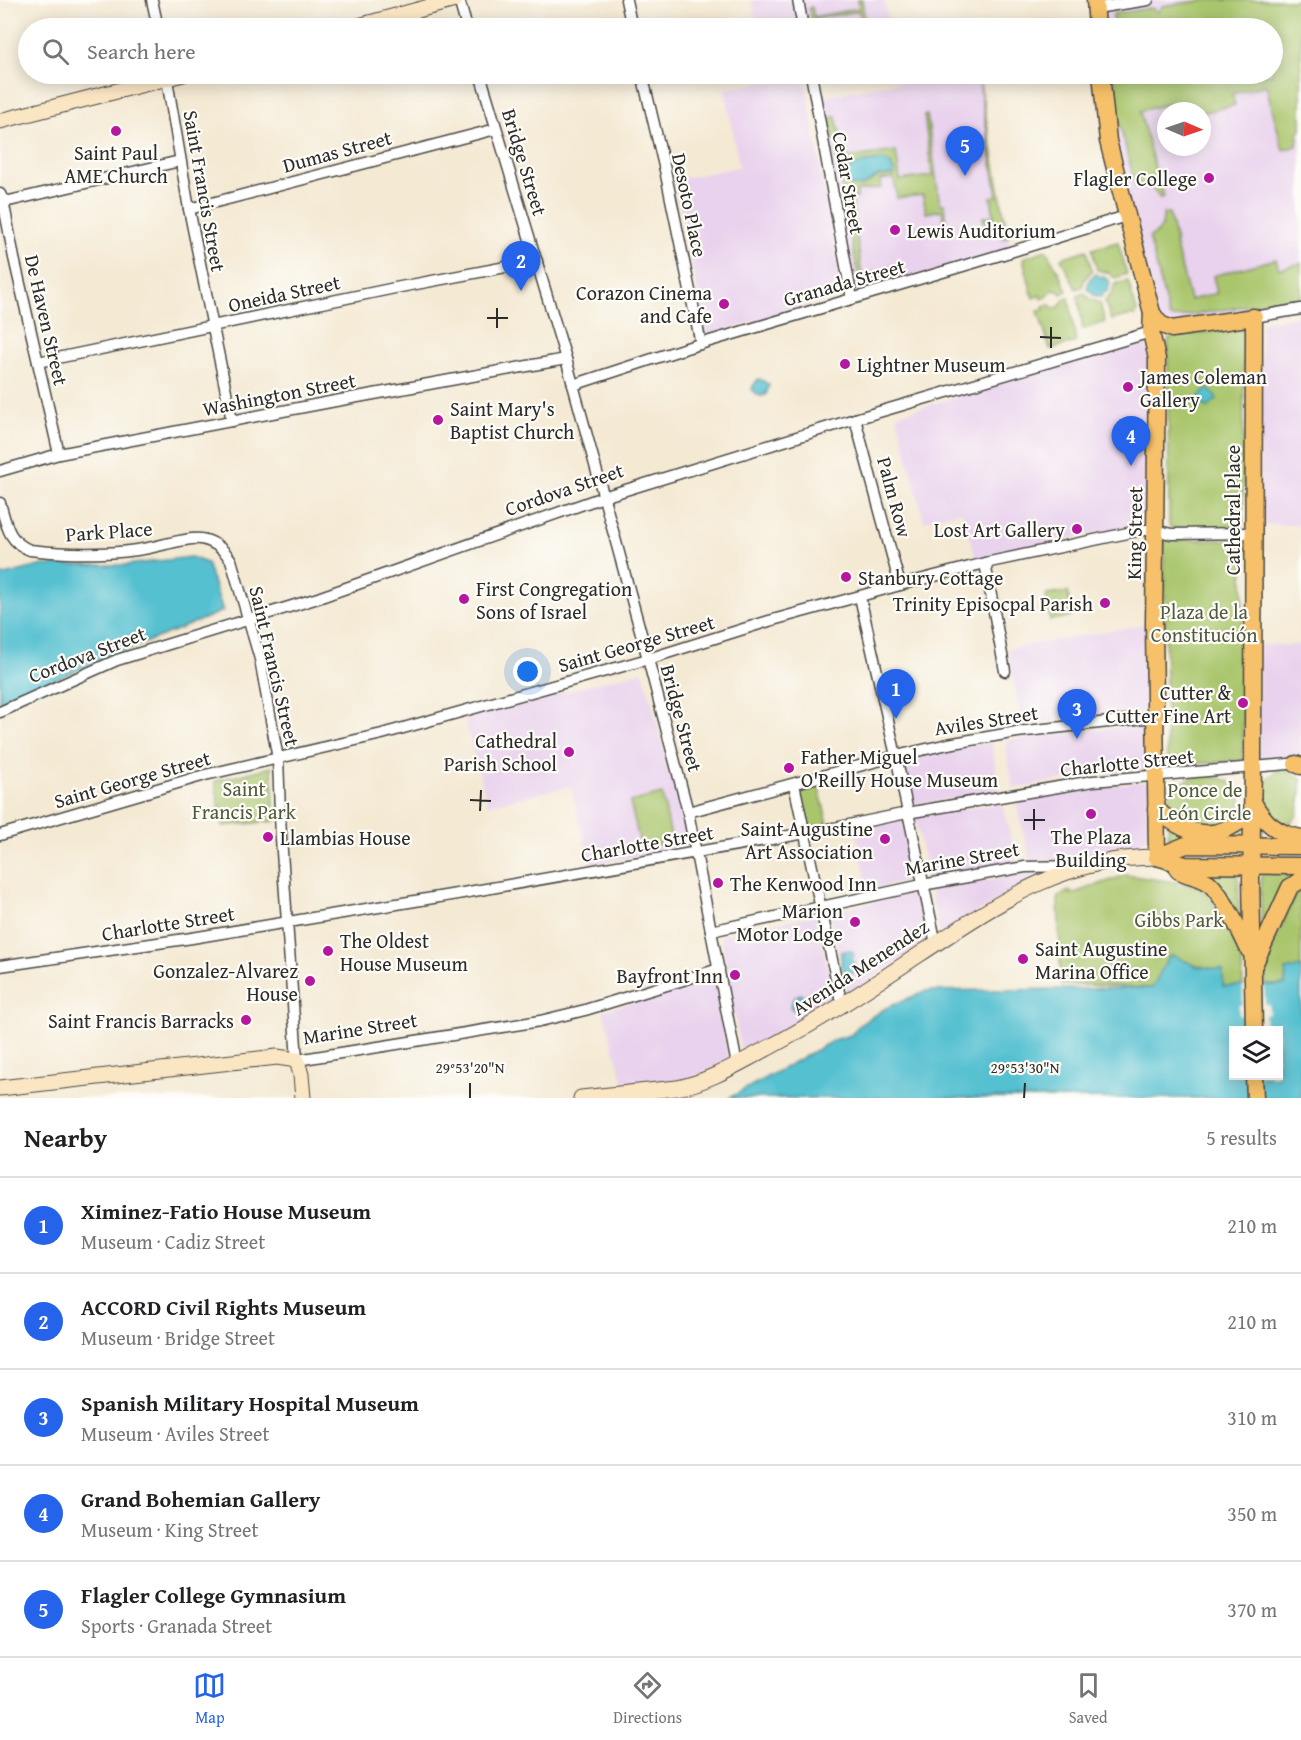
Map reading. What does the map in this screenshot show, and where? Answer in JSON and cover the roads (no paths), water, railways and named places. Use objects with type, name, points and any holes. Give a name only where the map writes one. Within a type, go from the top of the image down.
[{"type":"main road","name":"King Street","points":[[1102,84],[1108,141],[1152,313],[1151,332],[1157,359],[1155,530],[1157,857]]},
{"type":"main road","points":[[1152,313],[1160,324],[1172,329],[1254,317]]},
{"type":"main road","name":"Cathedral Place","points":[[1254,317],[1251,866],[1254,1026]]},
{"type":"main road","points":[[1157,359],[1164,338],[1172,329]]},
{"type":"main road","points":[[1156,808],[1182,828],[1202,833],[1224,830],[1252,808],[1276,830],[1301,838]]},
{"type":"main road","points":[[1276,830],[1301,825]]},
{"type":"main road","name":"Avenida Menendez","points":[[1157,857],[1186,845],[1301,846]]},
{"type":"main road","points":[[1157,857],[1185,874],[1208,883],[1232,917],[1252,960]]},
{"type":"main road","name":"Avenida Menendez","points":[[1157,857],[1185,865],[1301,866]]},
{"type":"main road","points":[[1252,960],[1290,887],[1301,879]]},
{"type":"main road","points":[[1254,1080],[1255,1098]]},
{"type":"street","points":[[152,0],[156,18]]},
{"type":"street","points":[[389,18],[457,0],[463,18]]},
{"type":"street","points":[[626,0],[630,18]]},
{"type":"street","points":[[798,0],[801,18]]},
{"type":"street","points":[[1095,4],[1148,0]]},
{"type":"street","points":[[0,121],[137,84]]},
{"type":"street","name":"Saint Francis Street","points":[[168,84],[189,209],[232,421]]},
{"type":"street","name":"Bridge Street","points":[[483,84],[566,359],[688,812],[737,1065]]},
{"type":"street","name":"Desoto Place","points":[[644,84],[665,170],[701,344]]},
{"type":"street","name":"Cedar Street","points":[[813,84],[852,299]]},
{"type":"street","name":"Dumas Street","points":[[189,209],[496,129]]},
{"type":"street","points":[[2,197],[9,201],[180,161]]},
{"type":"street","name":"De Haven Street","points":[[2,197],[59,454]]},
{"type":"street","name":"Granada Street","points":[[573,385],[701,344],[1126,216]]},
{"type":"street","name":"Oneida Street","points":[[38,362],[537,261]]},
{"type":"street","points":[[1254,317],[1301,309]]},
{"type":"street","name":"Cordova Street","points":[[0,712],[117,660],[318,598],[603,497],[855,419],[1151,332]]},
{"type":"street","name":"Washington Street","points":[[0,471],[59,454],[566,359]]},
{"type":"street","name":"Palm Row","points":[[855,419],[900,585]]},
{"type":"street","name":"Park Place","points":[[0,503],[11,537],[22,547],[30,550],[78,554],[107,553],[204,539],[225,551],[234,569]]},
{"type":"street","name":"Saint George Street","points":[[0,835],[206,775],[382,734],[648,659],[769,621],[985,563],[1142,530],[1171,534],[1252,533]]},
{"type":"street","points":[[985,563],[1005,671]]},
{"type":"street","name":"Saint Francis Street","points":[[234,569],[260,659],[278,759],[281,838],[297,1060]]},
{"type":"street","points":[[860,597],[936,944]]},
{"type":"street","name":"Aviles Street","points":[[688,812],[948,744],[1007,733],[1155,717]]},
{"type":"street","name":"Charlotte Street","points":[[0,966],[287,923],[696,853],[1093,781],[1299,764]]},
{"type":"street","points":[[794,784],[842,1006]]},
{"type":"street","name":"Avenida Menendez","points":[[581,1098],[686,1086],[712,1077],[799,1032],[1001,902],[1036,884],[1081,866],[1107,860],[1157,857]]},
{"type":"street","name":"Marine Street","points":[[711,931],[922,885],[1025,867],[1081,866]]},
{"type":"street","name":"Marine Street","points":[[0,1088],[277,1057],[297,1060],[540,1021],[672,985],[719,969]]},
{"type":"street","points":[[297,1060],[303,1098]]},
{"type":"water","points":[[882,160],[891,164],[893,175],[877,177],[857,187],[848,184],[846,173],[853,166]]},
{"type":"water","points":[[1095,274],[1104,276],[1110,283],[1108,291],[1101,297],[1093,295],[1087,289],[1089,280]]},
{"type":"water","points":[[758,379],[769,385],[766,395],[760,396],[752,390]]},
{"type":"water","points":[[1208,389],[1217,399],[1208,408],[1199,401],[1199,396]]},
{"type":"water","points":[[191,557],[207,563],[223,611],[0,702],[0,576],[44,565],[126,565]]},
{"type":"water","points":[[849,950],[853,952],[852,958],[857,972],[845,974],[841,964],[841,952]]},
{"type":"water","points":[[1169,956],[1175,956],[1196,966],[1223,970],[1223,986],[1285,985],[1286,970],[1301,967],[1301,1098],[729,1098],[836,1039],[851,1035],[859,1025],[886,1008],[925,991],[1152,988]]},
{"type":"water","points":[[800,994],[803,995],[803,1001],[799,1009],[795,1011],[790,1005]]},
{"type":"place","name":"Saint Paul AME Church","points":[[116,131]]},
{"type":"place","name":"Flagler College Gymnasium","points":[[965,176]]},
{"type":"place","name":"Flagler College","points":[[1209,178]]},
{"type":"place","name":"Lewis Auditorium","points":[[895,230]]},
{"type":"place","name":"ACCORD Civil Rights Museum","points":[[521,291]]},
{"type":"place","name":"Corazon Cinema and Cafe","points":[[724,304]]},
{"type":"place","name":"Lightner Museum","points":[[845,364]]},
{"type":"place","name":"James Coleman Gallery","points":[[1128,387]]},
{"type":"place","name":"Saint Mary's Baptist Church","points":[[438,420]]},
{"type":"place","name":"Grand Bohemian Gallery","points":[[1131,466]]},
{"type":"place","name":"Lost Art Gallery","points":[[1077,529]]},
{"type":"place","name":"Stanbury Cottage","points":[[846,577]]},
{"type":"place","name":"First Congregation Sons of Israel","points":[[464,599]]},
{"type":"place","name":"Trinity Episocpal Parish","points":[[1105,603]]},
{"type":"place","name":"Cutter & Cutter Fine Art","points":[[1243,703]]},
{"type":"place","name":"Ximinez-Fatio House Museum","points":[[896,719]]},
{"type":"place","name":"Spanish Military Hospital Museum","points":[[1077,739]]},
{"type":"place","name":"Cathedral Parish School","points":[[569,752]]},
{"type":"place","name":"Father Miguel O'Reilly House Museum","points":[[789,768]]},
{"type":"place","name":"The Plaza Building","points":[[1091,814]]},
{"type":"place","name":"Llambias House","points":[[268,837]]},
{"type":"place","name":"Saint Augustine Art Association","points":[[885,839]]},
{"type":"place","name":"The Kenwood Inn","points":[[718,883]]},
{"type":"place","name":"Marion Motor Lodge","points":[[855,922]]},
{"type":"place","name":"The Oldest House Museum","points":[[328,951]]},
{"type":"place","name":"Saint Augustine Marina Office","points":[[1023,959]]},
{"type":"place","name":"Bayfront Inn","points":[[735,975]]},
{"type":"place","name":"Gonzalez-Alvarez House","points":[[310,981]]},
{"type":"place","name":"Saint Francis Barracks","points":[[246,1020]]},
{"type":"park label","name":"Plaza de la Constitución","points":[[1204,622]]},
{"type":"park label","name":"Saint Francis Park","points":[[244,800]]},
{"type":"park label","name":"Ponce de León Circle","points":[[1205,800]]},
{"type":"park label","name":"Gibbs Park","points":[[1179,919]]}]
